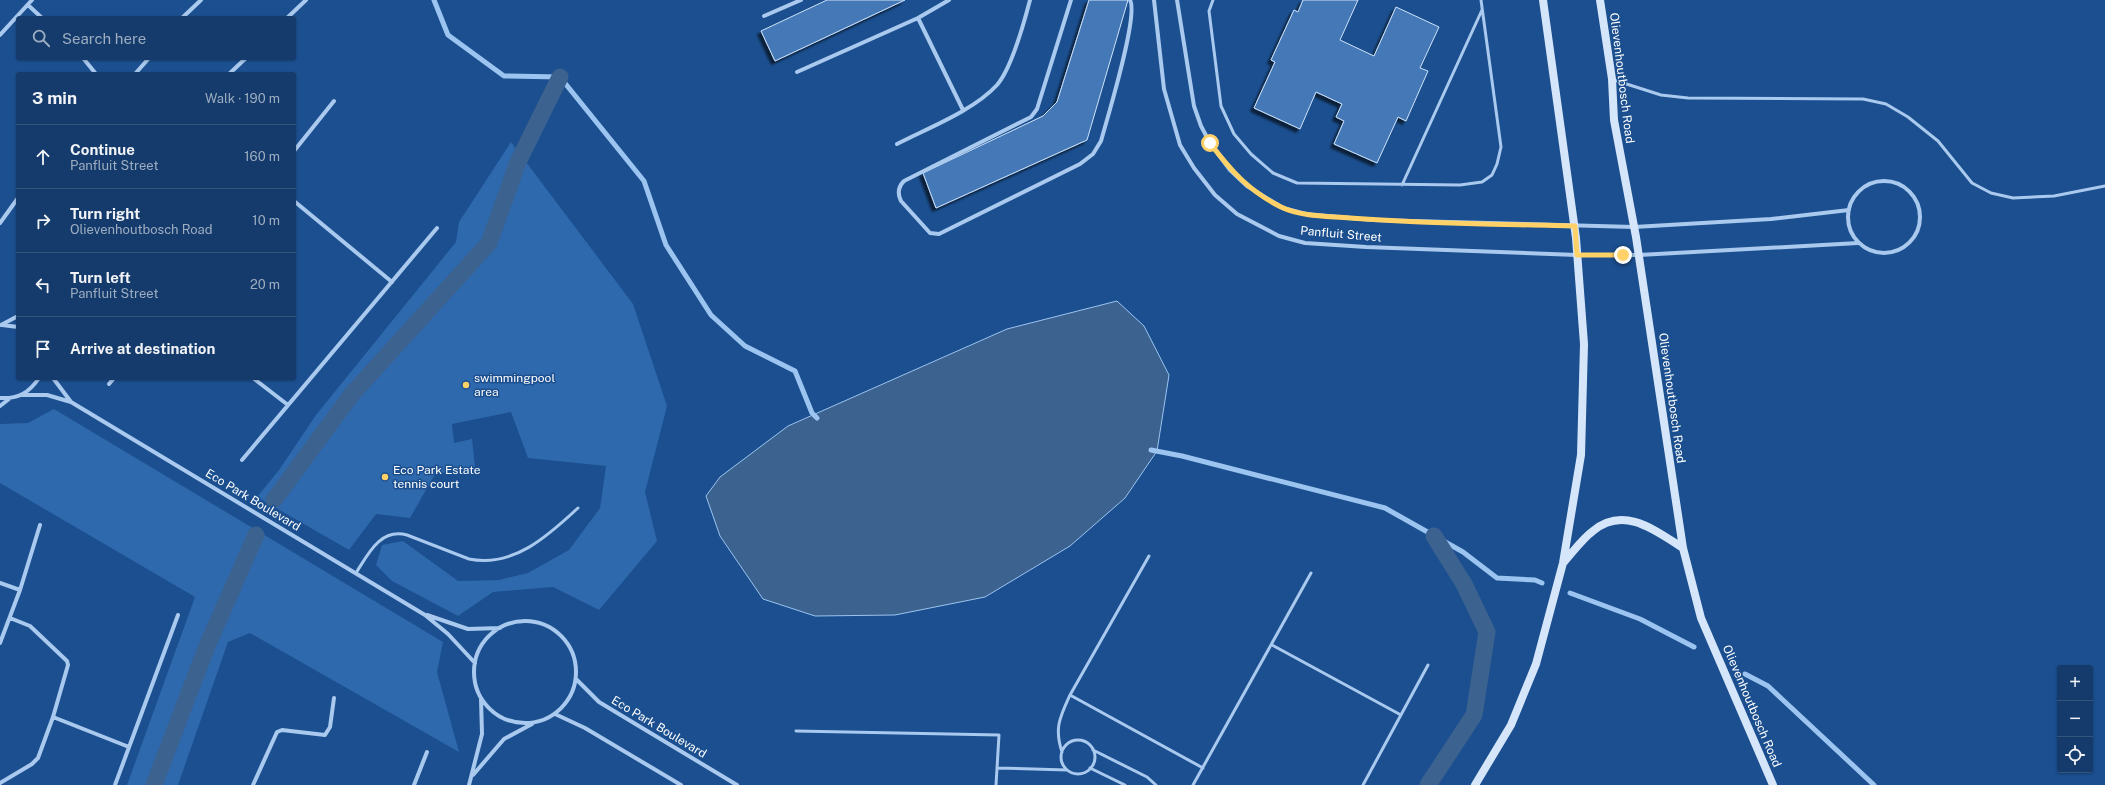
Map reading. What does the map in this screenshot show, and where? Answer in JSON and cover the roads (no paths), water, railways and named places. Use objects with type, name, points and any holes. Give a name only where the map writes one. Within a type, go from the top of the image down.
[{"type":"main road","points":[[1475,785],[1511,725],[1536,664],[1563,563],[1581,455],[1584,344],[1575,226],[1543,0]]},
{"type":"main road","name":"Olievenhoutbosch Road","points":[[1600,0],[1612,79],[1614,120],[1639,256],[1683,548],[1701,618],[1773,785]]},
{"type":"main road","points":[[1563,563],[1593,531],[1604,524],[1616,520],[1634,520],[1648,526],[1683,548]]},
{"type":"street","points":[[18,16],[32,0]]},
{"type":"street","points":[[184,16],[201,0]]},
{"type":"street","points":[[289,16],[306,0]]},
{"type":"street","points":[[764,16],[801,0]]},
{"type":"street","points":[[797,72],[918,18],[950,0]]},
{"type":"street","points":[[897,144],[963,110],[984,97],[998,84],[1005,73],[1019,38],[1030,0]]},
{"type":"street","points":[[1064,0],[1070,1],[1037,109],[1031,117],[904,181],[900,185],[898,190],[901,201],[930,233],[939,234],[1080,164],[1093,154],[1101,141],[1130,26],[1133,4],[1130,0]]},
{"type":"street","name":"Panfluit Street","points":[[1154,0],[1164,89],[1180,145],[1194,168],[1215,195],[1237,214],[1280,236],[1305,243],[1366,247],[1639,256],[1858,242]]},
{"type":"street","name":"Panfluit Street","points":[[1177,0],[1194,106],[1201,126],[1210,143],[1230,170],[1247,186],[1283,208],[1306,214],[1373,220],[1634,227],[1772,219],[1849,210]]},
{"type":"street","points":[[28,5],[40,16]]},
{"type":"street","points":[[0,35],[16,18]]},
{"type":"street","points":[[918,18],[963,110]]},
{"type":"street","points":[[85,60],[94,72]]},
{"type":"street","points":[[137,72],[147,60]]},
{"type":"street","points":[[231,72],[244,60]]},
{"type":"street","points":[[296,148],[334,101]]},
{"type":"street","points":[[1883,181],[1895,182],[1914,196],[1919,207],[1920,219],[1917,231],[1911,241],[1902,248],[1891,252],[1879,253],[1868,250],[1858,242],[1851,233],[1848,222],[1849,210],[1853,198],[1861,189],[1871,183],[1883,181]]},
{"type":"street","points":[[0,223],[16,201]]},
{"type":"street","points":[[296,203],[392,282]]},
{"type":"street","points":[[242,460],[437,228]]},
{"type":"street","points":[[0,325],[16,317]]},
{"type":"street","points":[[0,325],[16,327]]},
{"type":"street","points":[[0,406],[9,399],[22,395],[32,388],[38,380]]},
{"type":"street","name":"Eco Park Boulevard","points":[[55,380],[72,402]]},
{"type":"street","points":[[109,384],[112,380]]},
{"type":"street","points":[[256,380],[288,405]]},
{"type":"street","name":"Eco Park Boulevard","points":[[22,395],[47,395],[72,402],[425,615],[448,634],[475,664]]},
{"type":"street","points":[[0,398],[9,399]]},
{"type":"street","points":[[0,643],[20,590],[40,525]]},
{"type":"street","points":[[0,583],[20,590]]},
{"type":"street","points":[[115,785],[178,615]]},
{"type":"street","name":"Eco Park Boulevard","points":[[425,615],[468,628],[500,628]]},
{"type":"street","points":[[0,783],[32,764],[38,758],[53,717],[68,665],[67,661],[32,627],[10,618]]},
{"type":"street","points":[[469,785],[483,724],[481,698],[475,682],[475,664],[480,649],[488,637],[500,628],[515,622],[531,621],[547,626],[560,634],[570,647],[576,663],[576,679],[572,692],[565,704],[555,714],[533,723],[504,739],[472,777]]},
{"type":"street","name":"Eco Park Boulevard","points":[[576,679],[599,702],[736,785]]},
{"type":"street","points":[[253,785],[277,732],[282,730],[320,736],[325,735],[330,727],[334,698]]},
{"type":"street","points":[[481,698],[491,710],[503,719],[518,724],[533,723]]},
{"type":"street","points":[[555,714],[585,728],[681,785]]},
{"type":"street","points":[[53,717],[129,747]]},
{"type":"street","points":[[414,785],[427,752]]},
{"type":"lane","points":[[1213,0],[1208,11],[1220,106],[1234,134],[1251,154],[1273,173],[1297,183],[1402,185],[1482,182],[1492,175],[1497,164],[1501,147],[1481,0]]},
{"type":"lane","points":[[1402,185],[1482,10]]},
{"type":"lane","points":[[1612,79],[1661,95],[1688,98],[1863,99],[1886,104],[1908,117],[1938,141],[1972,183],[1991,193],[2013,198],[2054,196],[2105,186]]},
{"type":"lane","points":[[356,573],[372,547],[388,535],[396,533],[407,535],[469,559],[478,561],[494,559],[520,553],[540,541],[578,508]]},
{"type":"lane","points":[[1066,770],[1063,764],[1062,752],[1057,738],[1057,728],[1070,695],[1149,556]]},
{"type":"lane","points":[[1193,785],[1311,573]]},
{"type":"lane","points":[[1272,645],[1401,715]]},
{"type":"lane","points":[[1363,785],[1428,665]]},
{"type":"lane","points":[[1070,695],[1203,768]]},
{"type":"lane","points":[[796,731],[999,735],[996,785]]},
{"type":"lane","points":[[1062,752],[1065,746],[1077,740],[1084,741],[1093,750],[1147,777],[1156,785]]},
{"type":"lane","points":[[997,768],[1066,770],[1079,774],[1090,768],[1095,756],[1093,750]]},
{"type":"lane","points":[[1090,768],[1125,785]]},
{"type":"waterway","points":[[434,0],[448,35],[504,76],[560,77],[644,181],[666,245],[711,315],[745,346],[795,371],[812,413],[817,418]]},
{"type":"waterway","points":[[274,500],[352,394],[489,243],[518,162],[560,77]]},
{"type":"waterway","points":[[1151,450],[1182,456],[1385,508],[1463,552],[1497,578],[1535,580],[1542,583]]},
{"type":"waterway","points":[[154,785],[207,646],[256,535]]},
{"type":"waterway","points":[[1428,785],[1474,715],[1487,632],[1464,584],[1434,536]]},
{"type":"waterway","points":[[1570,593],[1640,619],[1694,647]]},
{"type":"waterway","points":[[1745,674],[1768,686],[1874,785]]},
{"type":"place","name":"swimmingpool area","points":[[466,385]]},
{"type":"place","name":"Eco Park Estate tennis court","points":[[385,477]]}]
